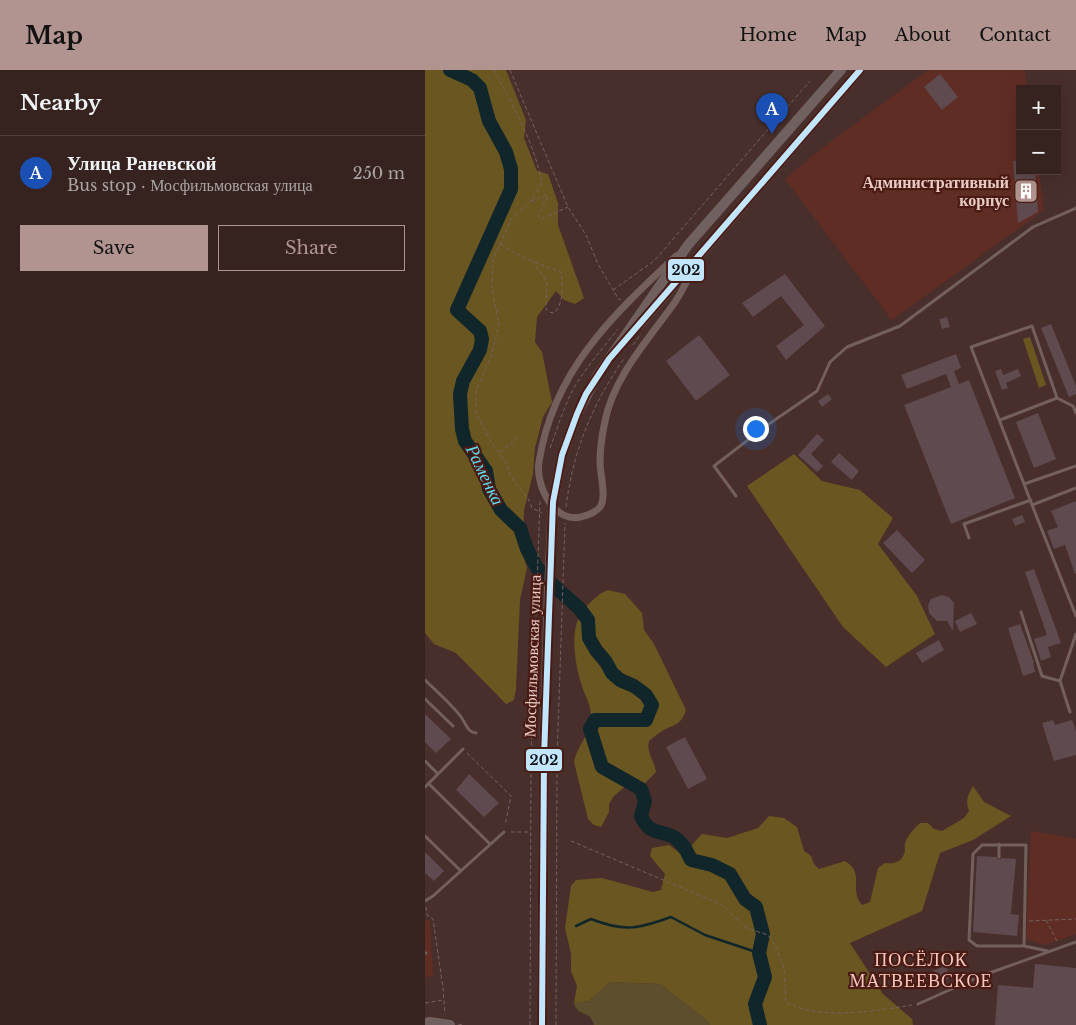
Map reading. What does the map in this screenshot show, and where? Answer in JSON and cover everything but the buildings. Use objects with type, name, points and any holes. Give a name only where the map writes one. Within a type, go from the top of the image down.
[{"type":"street","name":"Мосфильмовская улица","points":[[542,1025],[544,758],[553,502],[562,455],[577,414],[597,376],[688,245],[841,70]]},
{"type":"street","name":"Мосфильмовская улица","points":[[609,359],[861,70]]},
{"type":"street","points":[[688,245],[612,318],[567,378],[545,432],[538,465],[540,480],[546,497],[563,516],[576,519],[589,515],[599,508],[604,495],[601,484],[600,461],[602,434],[607,410],[615,387],[677,299],[700,256]]},
{"type":"street","points":[[427,1021],[447,1024]]},
{"type":"lane","points":[[737,496],[714,466],[766,426],[817,391],[830,362],[847,347],[900,326],[1033,227],[1076,208]]},
{"type":"lane","points":[[1076,414],[1073,406],[1057,398],[1031,326],[971,347],[1076,616]]},
{"type":"lane","points":[[1000,420],[1057,398]]},
{"type":"lane","points":[[1024,484],[1076,466]]},
{"type":"lane","points":[[1032,505],[1076,488]]},
{"type":"lane","points":[[969,538],[964,524],[1031,500]]},
{"type":"lane","points":[[1021,612],[1042,676],[1060,681]]},
{"type":"lane","points":[[1070,712],[1060,681],[1076,634]]},
{"type":"lane","points":[[425,680],[463,719],[467,729],[476,733]]},
{"type":"lane","points":[[425,699],[453,726]]},
{"type":"lane","points":[[425,787],[463,749]]},
{"type":"lane","points":[[425,761],[438,774]]},
{"type":"lane","points":[[429,784],[490,844]]},
{"type":"lane","points":[[425,902],[503,832]]},
{"type":"lane","points":[[425,836],[461,871]]},
{"type":"lane","points":[[999,844],[999,857]]},
{"type":"lane","points":[[1024,946],[1026,921],[1026,845],[982,845],[973,854],[969,940],[977,946],[1024,946],[1048,951]]},
{"type":"lane","points":[[918,1004],[981,976],[1076,942]]},
{"type":"path","points":[[494,70],[528,140],[539,169],[542,184],[530,202],[512,218],[493,259],[491,288],[499,325],[491,357],[476,391],[476,413],[491,442],[507,462],[511,477],[529,500],[532,508],[542,513]]},
{"type":"path","points":[[510,70],[568,207],[586,235],[598,264],[619,300],[626,293]]},
{"type":"path","points":[[613,290],[654,261],[810,80]]},
{"type":"path","points":[[530,202],[546,195],[548,196],[538,216],[541,219],[568,207]]},
{"type":"path","points":[[499,244],[524,258],[561,272],[563,286],[557,310],[554,313],[546,309],[547,282],[533,262]]},
{"type":"path","points":[[566,513],[575,460],[589,420],[607,383]]},
{"type":"path","points":[[499,453],[518,438]]},
{"type":"path","points":[[556,1025],[557,759],[565,520]]},
{"type":"path","points":[[463,749],[511,796],[503,832],[530,832]]},
{"type":"path","points":[[530,1025],[531,756]]},
{"type":"path","points":[[571,841],[722,904],[745,928],[768,935],[775,945],[784,968],[786,1002],[798,1009],[829,1014],[918,1004]]},
{"type":"path","points":[[425,902],[427,915],[433,919],[447,1024]]},
{"type":"path","points":[[1026,921],[1076,919]]},
{"type":"path","points":[[1046,920],[1057,941]]},
{"type":"path","points":[[425,1003],[444,1000]]},
{"type":"shaded area","points":[[425,70],[506,70],[526,120],[524,138],[537,171],[548,174],[558,203],[558,225],[584,298],[575,304],[564,300],[556,291],[537,317],[535,342],[542,352],[552,402],[543,417],[535,448],[533,474],[524,510],[523,555],[527,568],[520,600],[516,689],[514,700],[506,704],[456,653],[434,644],[425,633]]},
{"type":"shaded area","points":[[928,70],[1023,70],[1026,85],[1016,85],[1016,175],[1040,175],[1044,210],[892,320],[785,179],[821,149]]},
{"type":"shaded area","points":[[1030,337],[1046,385],[1039,388],[1023,339]]},
{"type":"shaded area","points":[[794,454],[822,481],[860,490],[893,518],[878,544],[917,596],[935,634],[886,667],[843,627],[747,486]]},
{"type":"shaded area","points":[[608,590],[625,594],[642,613],[644,630],[654,644],[686,710],[682,719],[677,724],[662,731],[649,741],[649,752],[656,772],[645,783],[629,783],[613,797],[609,804],[609,812],[601,827],[594,825],[588,819],[574,762],[589,728],[591,716],[578,670],[574,639],[578,619],[582,613],[596,597]]},
{"type":"shaded area","points":[[973,786],[984,802],[1011,816],[973,840],[940,853],[922,911],[850,943],[883,994],[912,1019],[913,1025],[710,1025],[709,1022],[660,984],[610,982],[589,1001],[574,1003],[577,986],[571,971],[571,954],[565,928],[571,886],[576,880],[602,878],[653,892],[661,890],[665,874],[650,856],[652,848],[669,845],[682,855],[702,834],[727,838],[758,828],[769,816],[784,818],[797,827],[804,851],[811,856],[814,864],[819,869],[845,861],[851,866],[856,876],[856,893],[862,905],[870,902],[878,868],[885,863],[899,861],[903,857],[906,840],[920,823],[928,823],[934,829],[942,831],[964,818],[969,811],[967,804]]},
{"type":"shaded area","points":[[1031,831],[1076,839],[1076,934],[1045,945],[1026,939]]},
{"type":"shaded area","points":[[425,920],[430,920],[433,976],[425,977]]},
{"type":"shaded area","points":[[610,982],[660,984],[709,1022],[710,1025],[594,1025],[590,1017],[578,1011],[574,1003],[589,1001]]},
{"type":"waterway","name":"Раменка","points":[[450,70],[472,80],[480,88],[489,121],[506,152],[511,169],[511,189],[457,310],[480,331],[482,339],[480,350],[463,381],[460,394],[462,429],[465,441],[486,471],[489,489],[501,510],[520,528],[527,549],[537,568],[579,608],[588,620],[589,638],[612,673],[620,680],[634,686],[646,695],[652,705],[646,720],[595,720],[590,729],[602,767],[641,789],[645,801],[641,816],[650,829],[676,838],[684,846],[691,860],[712,865],[730,874],[745,899],[756,907],[763,934],[759,953],[765,977],[755,1004],[760,1025]]},
{"type":"waterway","points":[[576,926],[591,919],[613,926],[631,927],[671,917],[705,935],[759,953]]},
{"type":"transit line","name":"202","points":[[542,1025],[544,758],[553,502],[562,455],[586,394],[609,359],[860,70]]},
{"type":"place","name":"Улица Раневской","points":[[772,134]]},
{"type":"place","name":"Административный корпус","points":[[1026,191]]},
{"type":"district","name":"ПОСЁЛОК МАТВЕЕВСКОЕ","points":[[921,970]]}]
